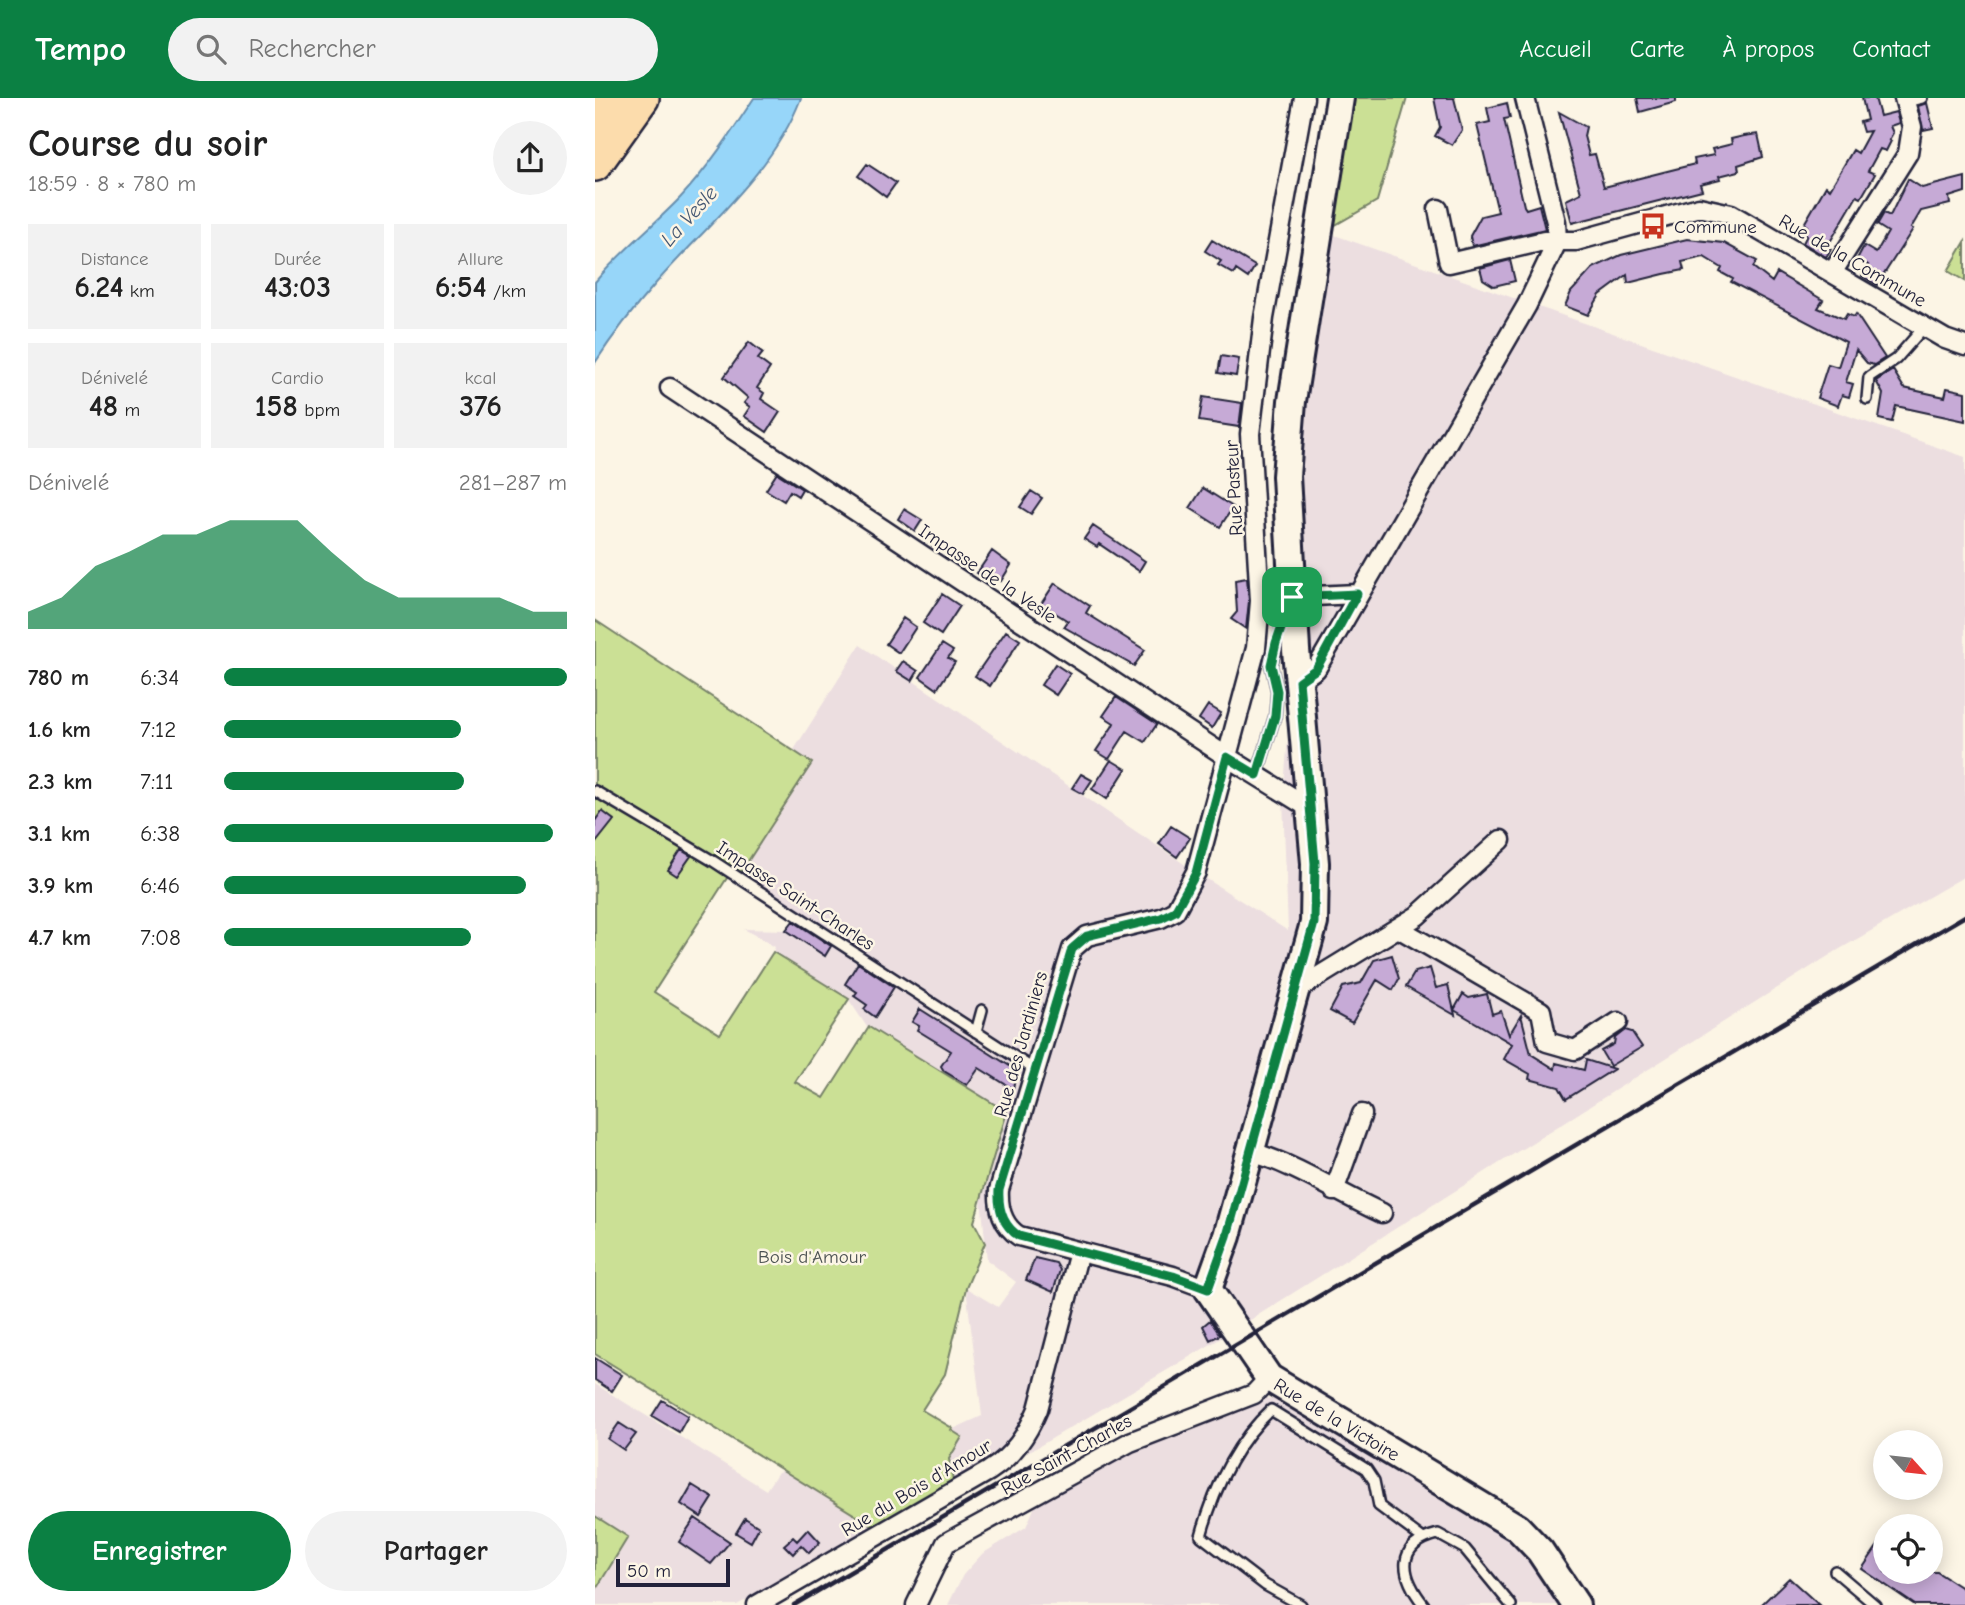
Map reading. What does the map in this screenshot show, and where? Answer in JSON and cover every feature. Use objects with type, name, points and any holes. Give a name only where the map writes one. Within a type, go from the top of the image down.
[{"type":"highway","points":[[595,121],[612,98]]},
{"type":"highway","points":[[595,164],[642,98]]},
{"type":"street","name":"Rue Pasteur","points":[[1196,873],[1256,648],[1260,601],[1250,434],[1264,318],[1304,98]]},
{"type":"street","points":[[1079,1252],[1173,1276],[1208,1289],[1251,1152],[1314,923],[1311,809],[1292,597],[1286,476],[1292,401],[1340,98]]},
{"type":"street","points":[[1299,681],[1316,669],[1357,594],[1527,305],[1557,242],[1556,222],[1525,98]]},
{"type":"street","points":[[1832,273],[1908,153],[1912,127],[1910,99]]},
{"type":"street","name":"Rue de la Commune","points":[[1438,209],[1449,262],[1544,241],[1576,241],[1699,207],[1731,214],[1945,339],[1965,346]]},
{"type":"street","name":"Impasse de la Vesle","points":[[670,388],[1227,757],[1311,809]]},
{"type":"street","points":[[1292,597],[1357,594]]},
{"type":"street","points":[[1284,792],[1308,764]]},
{"type":"street","points":[[1298,989],[1417,916],[1501,840]]},
{"type":"street","name":"Rue des Jardiniers","points":[[1079,1252],[1019,1236],[1006,1223],[1000,1207],[1001,1178],[1072,949],[1087,936],[1161,918],[1175,911],[1196,873]]},
{"type":"street","points":[[1398,928],[1541,1011],[1547,1042],[1575,1051],[1618,1022]]},
{"type":"street","points":[[1334,1191],[1362,1114]]},
{"type":"street","points":[[1251,1152],[1280,1160],[1334,1191],[1382,1213]]},
{"type":"street","name":"Rue du Bois d'Amour","points":[[757,1605],[1009,1457],[1027,1432],[1038,1409],[1079,1252]]},
{"type":"street","name":"Rue de la Victoire","points":[[1208,1289],[1269,1378],[1518,1528],[1540,1551],[1576,1605]]},
{"type":"street","name":"Rue Saint-Charles","points":[[916,1605],[946,1543],[1130,1442],[1254,1394],[1269,1378]]},
{"type":"lane","name":"Rue de la Commune","points":[[1867,399],[1869,377],[1896,359],[1926,326]]},
{"type":"lane","points":[[1257,775],[1275,716],[1277,691],[1271,665],[1273,654],[1292,597]]},
{"type":"lane","name":"Impasse Saint-Charles","points":[[595,791],[713,861],[1035,1070]]},
{"type":"lane","points":[[976,1032],[982,1010]]},
{"type":"lane","points":[[1301,1605],[1265,1585],[1201,1536],[1209,1505],[1230,1462],[1254,1426],[1271,1410],[1366,1469],[1374,1481],[1379,1506],[1422,1538]]},
{"type":"lane","points":[[1424,1605],[1411,1589],[1405,1563],[1411,1548],[1422,1538],[1438,1534],[1465,1549],[1511,1605]]},
{"type":"lane","points":[[1835,1571],[1875,1605]]},
{"type":"shaded area","points":[[1323,231],[1965,457],[1965,876],[1833,953],[1228,1334],[1036,1448],[953,1481],[737,1605],[595,1605],[595,1384],[766,1490],[778,1472],[951,1430],[982,1416],[966,1288],[998,1307],[1016,1282],[987,1260],[981,1198],[849,1000],[773,952],[775,947],[744,929],[786,930],[799,910],[724,861],[860,645],[1288,931],[1283,799],[1289,724],[1277,473]]},
{"type":"shaded area","points":[[1259,1398],[1278,1399],[1509,1538],[1528,1556],[1561,1605],[948,1605],[963,1575],[982,1554],[1026,1527],[1038,1499],[1150,1436]]},
{"type":"green space","points":[[1353,98],[1407,98],[1377,201],[1330,228]]},
{"type":"green space","points":[[1965,242],[1965,281],[1948,271]]},
{"type":"green space","name":"Bois d'Amour","points":[[595,620],[812,763],[741,872],[727,878],[654,992],[720,1034],[773,952],[849,999],[795,1082],[824,1098],[869,1027],[1007,1112],[974,1222],[985,1243],[966,1288],[945,1374],[922,1410],[962,1437],[949,1459],[953,1481],[873,1526],[595,1354]]},
{"type":"green space","points":[[595,1516],[628,1537],[595,1591]]},
{"type":"water","name":"La Vesle","points":[[754,98],[801,98],[789,125],[757,173],[649,292],[595,363],[595,282],[690,187]]},
{"type":"building","points":[[1434,98],[1454,98],[1462,130],[1452,145],[1435,136],[1440,127]]},
{"type":"building","points":[[1637,98],[1676,98],[1676,102],[1640,112]]},
{"type":"building","points":[[1862,98],[1875,98],[1880,116],[1896,112],[1899,123],[1890,126],[1893,133],[1889,140],[1891,141],[1886,151],[1880,149],[1868,171],[1875,174],[1861,198],[1857,196],[1827,247],[1831,249],[1826,257],[1803,243],[1807,235],[1803,233],[1807,226],[1804,224],[1826,186],[1830,189],[1853,150],[1858,153],[1870,131],[1863,132],[1860,122],[1867,120]]},
{"type":"building","points":[[1507,103],[1510,118],[1504,119],[1524,206],[1526,209],[1539,205],[1545,229],[1472,246],[1470,236],[1481,216],[1498,212],[1477,125],[1490,122],[1487,108]]},
{"type":"building","points":[[1927,103],[1933,128],[1923,130],[1918,106]]},
{"type":"building","points":[[1559,112],[1586,127],[1584,136],[1589,155],[1595,154],[1604,187],[1695,164],[1694,159],[1714,155],[1712,149],[1732,144],[1731,139],[1744,136],[1758,134],[1763,157],[1738,165],[1739,171],[1700,184],[1702,190],[1572,223],[1566,200],[1581,193]]},
{"type":"building","points":[[867,164],[896,183],[886,197],[858,176]]},
{"type":"building","points":[[1965,177],[1965,192],[1949,197],[1950,204],[1921,211],[1911,228],[1913,229],[1877,285],[1862,276],[1868,265],[1857,259],[1864,246],[1876,253],[1888,232],[1877,225],[1884,213],[1890,216],[1908,179],[1922,188]]},
{"type":"building","points":[[1687,239],[1724,243],[1757,261],[1753,267],[1772,282],[1777,273],[1823,300],[1818,308],[1844,319],[1847,314],[1854,317],[1856,314],[1885,358],[1874,365],[1867,363],[1856,350],[1846,382],[1853,384],[1849,397],[1842,395],[1838,406],[1817,398],[1828,364],[1838,367],[1846,342],[1731,282],[1733,279],[1720,272],[1722,268],[1704,257],[1682,262],[1684,270],[1628,283],[1627,275],[1600,295],[1588,315],[1565,306],[1571,292],[1593,268],[1621,255]]},
{"type":"building","points":[[1212,240],[1255,266],[1248,278],[1236,270],[1234,274],[1218,265],[1221,261],[1205,251]]},
{"type":"building","points":[[1510,260],[1515,281],[1494,286],[1483,279],[1480,268]]},
{"type":"building","points":[[749,342],[763,353],[758,359],[770,368],[757,388],[764,393],[761,399],[780,412],[767,432],[744,416],[750,407],[744,403],[748,398],[724,377]]},
{"type":"building","points":[[1221,356],[1239,359],[1236,376],[1218,373]]},
{"type":"building","points":[[1893,370],[1904,388],[1945,397],[1947,388],[1965,392],[1965,421],[1896,406],[1892,422],[1879,419],[1883,394],[1876,381]]},
{"type":"building","points":[[1203,397],[1242,403],[1239,427],[1199,421]]},
{"type":"building","points":[[777,473],[802,489],[798,496],[790,491],[784,501],[766,490]]},
{"type":"building","points":[[1203,488],[1233,507],[1220,527],[1190,508]]},
{"type":"building","points":[[1031,491],[1042,498],[1031,514],[1020,507]]},
{"type":"building","points":[[904,509],[922,520],[915,531],[898,519]]},
{"type":"building","points":[[1093,526],[1145,561],[1139,571],[1099,544],[1097,547],[1084,539]]},
{"type":"building","points":[[992,551],[1011,565],[1001,581],[993,576],[989,581],[977,573]]},
{"type":"building","points":[[1247,578],[1249,601],[1246,629],[1231,619],[1237,612],[1235,580]]},
{"type":"building","points":[[1055,583],[1090,606],[1086,613],[1145,650],[1134,666],[1064,627],[1068,621],[1041,604]]},
{"type":"building","points":[[942,594],[960,606],[941,635],[923,623]]},
{"type":"building","points":[[903,618],[916,627],[899,653],[886,644]]},
{"type":"building","points":[[1006,631],[1020,640],[990,686],[975,676]]},
{"type":"building","points":[[942,644],[953,651],[948,658],[955,662],[937,689],[920,677]]},
{"type":"building","points":[[903,661],[918,671],[912,681],[896,671]]},
{"type":"building","points":[[1055,664],[1070,674],[1056,695],[1041,685]]},
{"type":"building","points":[[1116,697],[1157,724],[1145,742],[1127,731],[1109,759],[1096,751],[1114,723],[1103,716]]},
{"type":"building","points":[[1208,705],[1221,713],[1212,728],[1199,719]]},
{"type":"building","points":[[1111,760],[1126,769],[1107,799],[1092,789]]},
{"type":"building","points":[[1081,774],[1092,780],[1083,794],[1072,788]]},
{"type":"building","points":[[602,811],[614,820],[595,844],[595,821]]},
{"type":"building","points":[[1171,826],[1190,838],[1177,857],[1159,844]]},
{"type":"building","points":[[681,850],[691,856],[677,876],[668,870]]},
{"type":"building","points":[[793,921],[831,946],[825,956],[786,930]]},
{"type":"building","points":[[1392,955],[1399,979],[1393,990],[1377,980],[1352,1023],[1330,1011],[1343,987],[1361,983],[1374,960]]},
{"type":"building","points":[[858,963],[894,987],[875,1017],[864,1009],[867,1005],[854,996],[857,992],[845,984]]},
{"type":"building","points":[[1430,968],[1436,988],[1448,985],[1455,1015],[1406,987],[1415,972]]},
{"type":"building","points":[[1463,994],[1469,998],[1487,994],[1492,1014],[1501,1011],[1509,1035],[1521,1015],[1531,1054],[1555,1069],[1556,1063],[1584,1070],[1586,1060],[1614,1069],[1566,1099],[1559,1087],[1529,1079],[1530,1074],[1504,1059],[1512,1044],[1454,1010]]},
{"type":"building","points":[[920,1009],[1016,1070],[1013,1089],[979,1068],[967,1085],[944,1071],[941,1066],[951,1051],[917,1030],[919,1026],[912,1022]]},
{"type":"building","points":[[1625,1030],[1632,1032],[1642,1047],[1610,1066],[1601,1051],[1614,1044],[1615,1038]]},
{"type":"building","points":[[1035,1258],[1056,1263],[1060,1270],[1053,1292],[1026,1280]]},
{"type":"building","points":[[1210,1320],[1220,1335],[1210,1340],[1203,1326]]},
{"type":"building","points":[[595,1358],[622,1375],[612,1391],[595,1380]]},
{"type":"building","points":[[662,1400],[688,1416],[679,1432],[652,1416]]},
{"type":"building","points":[[619,1423],[636,1434],[624,1450],[608,1439]]},
{"type":"building","points":[[692,1485],[713,1498],[701,1517],[681,1504]]},
{"type":"building","points":[[695,1518],[730,1542],[711,1564],[679,1542]]},
{"type":"building","points":[[745,1518],[759,1527],[751,1542],[736,1533]]},
{"type":"building","points":[[808,1529],[820,1542],[809,1553],[801,1545],[793,1554],[784,1545],[793,1537],[797,1541]]},
{"type":"building","points":[[1873,1553],[1873,1576],[1862,1569]]},
{"type":"building","points":[[1943,1576],[1965,1590],[1965,1605],[1915,1605],[1884,1584],[1943,1584]]},
{"type":"building","points":[[1789,1578],[1819,1605],[1761,1605]]},
{"type":"railway","points":[[794,1605],[1965,916]]},
{"type":"place","name":"Commune","points":[[1653,226]]},
{"type":"route","points":[[1357,594],[1316,669],[1299,681],[1315,863],[1314,923],[1298,989],[1227,1236],[1208,1289],[1173,1276],[1019,1236],[1006,1223],[1000,1207],[999,1190],[1046,1037],[1066,961],[1072,949],[1087,936],[1161,918],[1175,911],[1196,873],[1227,757],[1257,775],[1275,716],[1277,691],[1271,665],[1292,597],[1357,594]]}]
